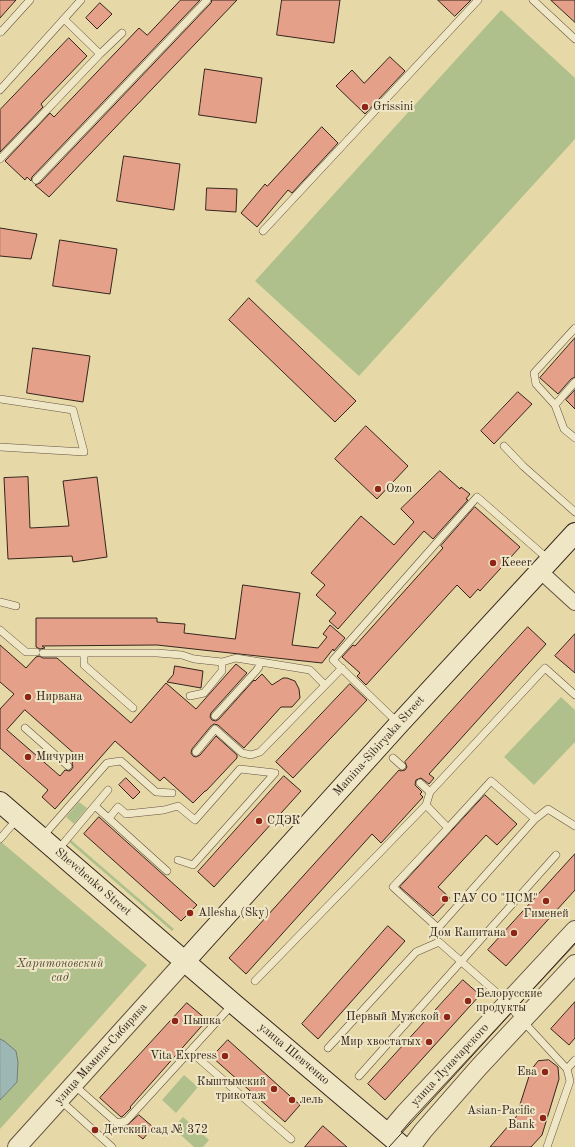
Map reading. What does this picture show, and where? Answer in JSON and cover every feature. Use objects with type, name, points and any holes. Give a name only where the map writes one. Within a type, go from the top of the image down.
[{"type":"main road","name":"Mamina-Sibiryaka Street","points":[[185,961],[399,724],[575,533]]},
{"type":"main road","name":"Shevchenko Street","points":[[0,802],[185,961]]},
{"type":"main road","name":"улица Шевченко","points":[[185,961],[234,1004],[381,1140],[403,1147]]},
{"type":"street","points":[[545,566],[575,603]]},
{"type":"street","name":"улица Луначарского","points":[[381,1140],[575,930]]},
{"type":"street","name":"улица Мамина-Сибиряка","points":[[17,1147],[185,961]]},
{"type":"street","name":"улица Луначарского","points":[[411,1147],[422,1131],[575,964]]},
{"type":"lane","points":[[0,31],[1,32],[30,0]]},
{"type":"lane","points":[[0,90],[81,0]]},
{"type":"lane","points":[[36,180],[207,0]]},
{"type":"lane","points":[[263,231],[478,0]]},
{"type":"lane","points":[[533,0],[575,40]]},
{"type":"lane","points":[[64,19],[100,54]]},
{"type":"lane","points":[[0,159],[122,33]]},
{"type":"lane","points":[[575,328],[534,373],[536,384],[555,404],[564,429],[575,438]]},
{"type":"lane","points":[[555,404],[575,382]]},
{"type":"lane","points":[[0,398],[73,410],[84,452],[0,447]]},
{"type":"lane","points":[[504,446],[523,466],[575,512]]},
{"type":"lane","points":[[399,724],[333,660],[477,497],[545,566]]},
{"type":"lane","points":[[0,602],[16,606]]},
{"type":"lane","points":[[0,630],[26,652],[176,654],[194,659],[222,662],[236,658],[310,670],[325,685]]},
{"type":"lane","points":[[84,653],[84,665],[133,708]]},
{"type":"lane","points":[[190,696],[204,693],[222,670],[222,662]]},
{"type":"lane","points":[[215,716],[256,671],[259,667],[259,662]]},
{"type":"lane","points":[[196,752],[215,729],[242,753],[251,755],[260,752],[342,668]]},
{"type":"lane","points":[[255,982],[426,806],[430,792],[545,668],[575,695]]},
{"type":"lane","points":[[25,728],[68,766]]},
{"type":"lane","points":[[393,758],[402,766]]},
{"type":"lane","points":[[42,838],[107,763],[121,761],[156,792],[172,793]]},
{"type":"lane","points":[[109,818],[118,807],[126,814],[164,810],[178,806],[195,820],[240,769],[275,773],[193,865],[178,860]]},
{"type":"lane","points":[[82,778],[89,784]]},
{"type":"lane","points":[[535,819],[491,781],[393,887],[438,928],[535,819],[548,809],[575,826]]},
{"type":"lane","points":[[420,783],[430,792]]},
{"type":"lane","points":[[57,851],[108,790]]},
{"type":"lane","points":[[95,806],[168,871]]},
{"type":"lane","points":[[426,806],[448,828]]},
{"type":"lane","points":[[0,839],[18,818]]},
{"type":"lane","points":[[359,1076],[556,855]]},
{"type":"lane","points":[[328,1048],[416,952],[439,942],[497,993],[567,1069],[570,1081],[547,1147]]},
{"type":"lane","points":[[74,1084],[117,1123],[126,1121],[234,1004]]},
{"type":"lane","points":[[190,1051],[291,1139]]},
{"type":"lane","points":[[567,1069],[575,1060]]},
{"type":"lane","points":[[60,1100],[112,1147]]},
{"type":"green space","points":[[501,10],[575,78],[575,139],[359,376],[255,281]]},
{"type":"green space","points":[[561,697],[575,710],[575,742],[534,785],[504,757]]},
{"type":"green space","points":[[79,802],[87,808],[74,824],[66,817]]},
{"type":"green space","points":[[71,840],[174,929],[172,931],[69,842]]},
{"type":"green space","name":"Харитоновский сад","points":[[0,841],[147,965],[0,1129]]},
{"type":"green space","points":[[184,1075],[198,1087],[176,1113],[162,1100]]},
{"type":"green space","points":[[183,1117],[209,1140],[203,1147],[194,1147],[173,1128]]},
{"type":"water","points":[[0,1039],[16,1051],[18,1062],[17,1082],[0,1100]]},
{"type":"building","points":[[0,0],[16,0],[0,18]]},
{"type":"building","points":[[181,0],[200,0],[32,177],[31,181],[27,177],[25,180],[5,161],[50,113],[54,117],[139,28],[147,35]]},
{"type":"building","points":[[212,0],[237,0],[49,197],[35,185],[40,183],[211,3]]},
{"type":"building","points":[[282,0],[340,0],[334,43],[277,35]]},
{"type":"building","points":[[438,0],[471,0],[455,16]]},
{"type":"building","points":[[551,0],[575,0],[575,22]]},
{"type":"building","points":[[100,3],[112,14],[97,29],[86,18]]},
{"type":"building","points":[[69,38],[87,56],[41,104],[43,107],[0,152],[0,110]]},
{"type":"building","points":[[390,57],[405,71],[365,114],[336,86],[352,70],[364,83]]},
{"type":"building","points":[[205,69],[262,78],[256,123],[199,115]]},
{"type":"building","points":[[322,127],[338,143],[292,193],[288,190],[257,227],[241,213],[265,184],[267,186]]},
{"type":"building","points":[[124,156],[180,164],[174,210],[117,201]]},
{"type":"building","points":[[207,188],[237,189],[236,212],[206,210]]},
{"type":"building","points":[[0,228],[37,234],[31,259],[0,256]]},
{"type":"building","points":[[60,240],[117,249],[110,294],[53,286]]},
{"type":"building","points":[[249,298],[356,401],[335,422],[229,320]]},
{"type":"building","points":[[575,338],[575,377],[571,379],[558,394],[540,378]]},
{"type":"building","points":[[33,348],[90,356],[83,402],[27,393]]},
{"type":"building","points":[[575,390],[575,409],[566,400]]},
{"type":"building","points":[[518,392],[532,404],[494,444],[481,431]]},
{"type":"building","points":[[366,426],[408,466],[377,499],[335,459]]},
{"type":"building","points":[[440,471],[460,489],[461,487],[470,494],[466,499],[468,500],[433,539],[424,531],[338,629],[329,621],[336,613],[316,595],[325,585],[311,573],[361,516],[394,545],[414,522],[401,509]]},
{"type":"building","points":[[28,477],[30,528],[69,526],[63,481],[97,477],[107,557],[73,562],[72,556],[8,559],[4,478]]},
{"type":"building","points":[[475,507],[520,547],[480,591],[478,589],[470,598],[457,585],[366,685],[357,676],[360,673],[342,657],[353,645],[355,646],[443,548],[441,546]]},
{"type":"building","points":[[243,585],[300,593],[292,645],[318,648],[327,637],[323,634],[330,625],[345,638],[334,651],[333,649],[322,663],[157,645],[42,646],[45,648],[40,649],[36,647],[36,618],[157,618],[157,622],[185,624],[184,633],[235,639]]},
{"type":"building","points":[[528,627],[546,644],[429,774],[434,778],[429,784],[421,778],[416,780],[415,785],[422,792],[420,794],[423,797],[381,843],[372,834],[246,974],[229,958],[399,770],[405,770],[407,767],[405,762]]},
{"type":"building","points":[[575,634],[575,673],[555,656]]},
{"type":"building","points":[[0,645],[26,668],[36,657],[39,656],[43,658],[57,658],[131,723],[166,683],[196,709],[236,664],[247,673],[211,713],[210,717],[212,720],[216,721],[219,719],[254,680],[255,681],[262,674],[272,685],[283,678],[295,681],[299,689],[300,698],[292,707],[281,707],[244,748],[218,725],[214,724],[211,726],[192,749],[191,753],[193,756],[196,757],[200,755],[216,736],[237,755],[237,758],[193,803],[164,777],[160,781],[115,741],[55,809],[42,797],[48,790],[0,748],[0,709],[14,694],[0,682]],"holes":[[[25,710],[77,756],[72,763],[73,767],[71,770],[65,770],[60,776],[7,730]]]},
{"type":"building","points":[[175,666],[203,671],[201,688],[167,682],[173,675]]},
{"type":"building","points":[[350,684],[367,700],[293,778],[276,762]]},
{"type":"building","points":[[284,776],[301,791],[214,887],[198,872]]},
{"type":"building","points":[[126,778],[140,792],[133,799],[119,785]]},
{"type":"building","points":[[485,795],[517,824],[497,845],[486,835],[438,887],[450,898],[433,916],[400,887]]},
{"type":"building","points":[[99,817],[197,905],[181,921],[84,834]]},
{"type":"building","points":[[575,854],[575,890],[506,966],[488,950]]},
{"type":"building","points":[[388,926],[405,941],[318,1039],[302,1024]]},
{"type":"building","points":[[463,980],[480,995],[385,1100],[368,1084]]},
{"type":"building","points":[[575,1002],[575,1038],[569,1045],[551,1029]]},
{"type":"building","points":[[187,1003],[207,1020],[130,1107],[131,1108],[121,1117],[100,1098]]},
{"type":"building","points":[[228,1040],[300,1105],[285,1122],[212,1057]]},
{"type":"building","points":[[549,1060],[558,1067],[559,1079],[542,1135],[531,1147],[490,1147],[516,1117],[531,1070],[538,1061]]},
{"type":"building","points":[[139,1115],[153,1127],[143,1139],[127,1126]]},
{"type":"building","points":[[323,1126],[347,1147],[305,1147]]},
{"type":"tram line","points":[[389,1147],[575,943]]},
{"type":"place","name":"Grissini","points":[[365,107]]},
{"type":"place","name":"Ozon","points":[[378,489]]},
{"type":"place","name":"Keeer","points":[[493,563]]},
{"type":"place","name":"Нирвана","points":[[28,697]]},
{"type":"place","name":"Мичурин","points":[[28,757]]},
{"type":"place","name":"СДЭК","points":[[259,821]]},
{"type":"place","name":"ГАУ СО \"ЦСМ\"","points":[[445,899]]},
{"type":"place","name":"Гименей","points":[[546,901]]},
{"type":"place","name":"Allesha (Sky)","points":[[190,913]]},
{"type":"place","name":"Дом Капитана","points":[[514,933]]},
{"type":"place","name":"Белорусские продукты","points":[[468,1001]]},
{"type":"place","name":"Первый Мужской","points":[[447,1017]]},
{"type":"place","name":"Пышка","points":[[175,1021]]},
{"type":"place","name":"Мир хвостатых","points":[[429,1042]]},
{"type":"place","name":"Vita Express","points":[[225,1056]]},
{"type":"place","name":"Ева","points":[[545,1072]]},
{"type":"place","name":"Кыштымский трикотаж","points":[[274,1089]]},
{"type":"place","name":"лель","points":[[292,1100]]},
{"type":"place","name":"Asian-Pacific Bank","points":[[543,1118]]},
{"type":"place","name":"Детский сад № 372","points":[[95,1130]]}]
